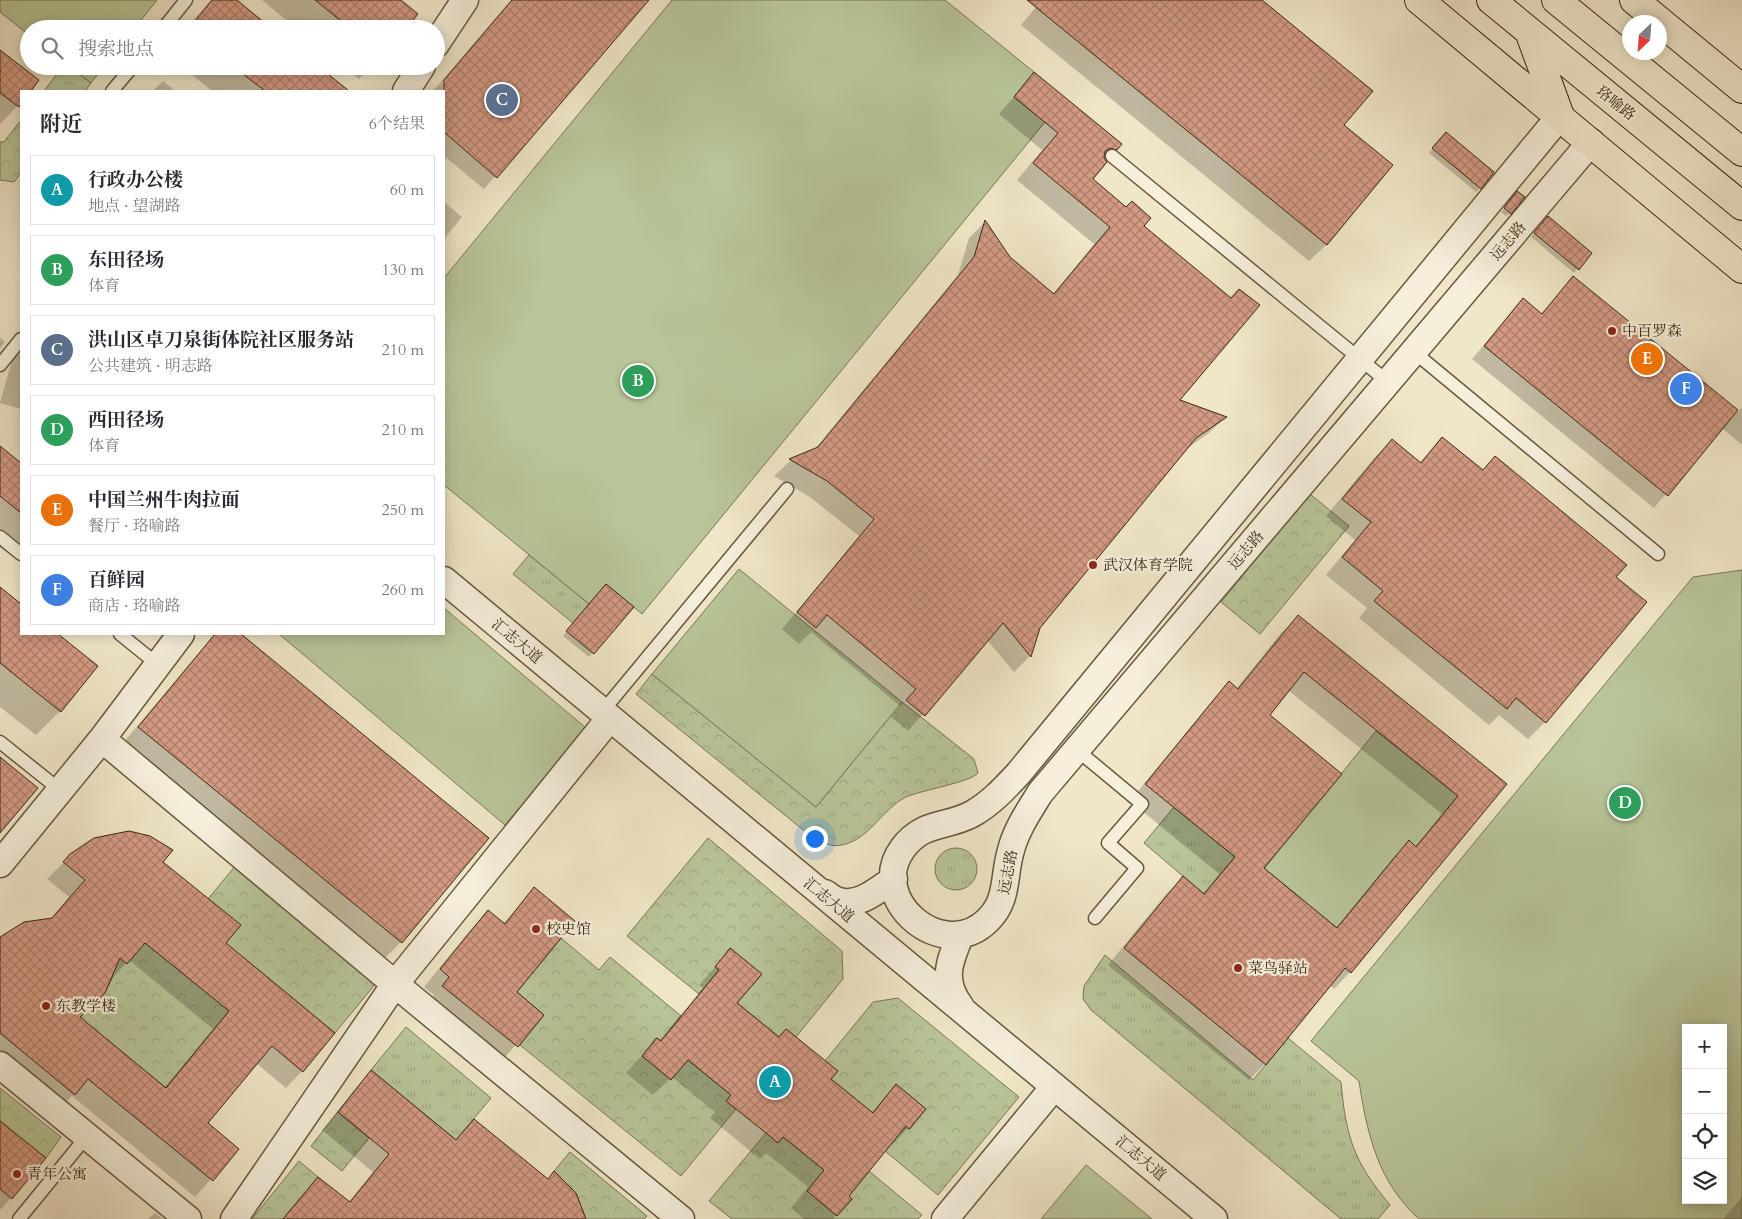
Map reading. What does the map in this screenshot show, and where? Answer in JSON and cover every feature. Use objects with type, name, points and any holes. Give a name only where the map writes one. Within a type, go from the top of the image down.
[{"type":"main road","points":[[1419,0],[1742,269]]},
{"type":"main road","name":"珞喻路","points":[[1491,0],[1742,206]]},
{"type":"main road","points":[[1556,0],[1742,152]]},
{"type":"main road","points":[[1634,0],[1742,89]]},
{"type":"main road","points":[[1530,32],[1560,116]]},
{"type":"street","points":[[445,30],[465,0]]},
{"type":"street","points":[[407,90],[416,75]]},
{"type":"street","points":[[966,1014],[951,994],[948,978],[953,953],[961,934],[942,934],[916,923],[902,908],[897,898],[894,879],[895,867],[901,850],[917,833],[928,827],[971,814],[1004,789],[1018,774],[1560,116]]},
{"type":"street","name":"远志路","points":[[961,934],[987,922],[999,907],[1006,889],[1011,850],[1020,829],[1040,793],[1591,142]]},
{"type":"street","name":"汇志大道","points":[[445,581],[1214,1219]]},
{"type":"street","points":[[0,864],[102,739],[180,635]]},
{"type":"street","points":[[234,1219],[395,984],[606,715]]},
{"type":"street","points":[[102,739],[675,1217]]},
{"type":"street","points":[[815,888],[840,902],[854,901],[878,891],[894,879]]},
{"type":"street","points":[[0,1064],[188,1219]]},
{"type":"street","points":[[945,1219],[1054,1087]]},
{"type":"lane","points":[[170,20],[186,0]]},
{"type":"lane","points":[[113,90],[125,75]]},
{"type":"lane","points":[[1112,156],[1388,382]]},
{"type":"lane","points":[[0,365],[20,340]]},
{"type":"lane","points":[[1414,352],[1658,554]]},
{"type":"lane","points":[[606,715],[788,489]]},
{"type":"lane","points":[[0,537],[20,553]]},
{"type":"lane","points":[[121,635],[157,664]]},
{"type":"lane","points":[[0,742],[60,790]]},
{"type":"lane","points":[[1077,750],[1142,804],[1108,843],[1137,868],[1095,918]]},
{"type":"lane","points":[[19,1219],[87,1136]]},
{"type":"green space","points":[[0,0],[157,0],[141,20],[20,20],[20,28],[0,12]]},
{"type":"green space","points":[[672,0],[945,0],[1034,72],[1014,97],[1045,122],[642,614],[606,584],[589,604],[445,486],[445,277]]},
{"type":"green space","points":[[56,75],[81,75],[91,83],[86,90],[45,90]]},
{"type":"green space","points":[[81,75],[97,75],[91,83]]},
{"type":"green space","points":[[20,121],[20,174],[14,182],[0,180],[0,142],[4,142]]},
{"type":"green space","points":[[1310,494],[1349,526],[1260,634],[1221,602]]},
{"type":"green space","points":[[529,555],[589,604],[573,623],[513,574]]},
{"type":"green space","points":[[739,569],[902,702],[816,807],[652,674]]},
{"type":"green space","points":[[1742,570],[1742,1219],[1419,1219],[1405,1205],[1384,1173],[1366,1120],[1359,1081],[1311,1041],[1693,577]]},
{"type":"green space","points":[[445,609],[586,728],[505,825],[280,635],[445,635]]},
{"type":"green space","points":[[652,674],[816,807],[902,702],[974,759],[978,773],[966,780],[906,797],[897,802],[868,831],[852,842],[837,846],[828,844],[819,841],[807,833],[636,694]]},
{"type":"green space","points":[[1376,731],[1458,796],[1416,847],[1409,841],[1337,928],[1270,873],[1258,876]]},
{"type":"green space","points":[[1174,807],[1235,857],[1204,894],[1144,843]]},
{"type":"green space","points":[[708,838],[842,951],[843,979],[796,1037],[786,1029],[779,1037],[737,1003],[762,974],[715,967],[719,970],[699,994],[627,936]]},
{"type":"green space","points":[[956,848],[971,854],[977,869],[971,884],[956,890],[941,884],[935,869],[941,854]]},
{"type":"green space","points":[[236,865],[377,982],[335,1033],[243,957],[211,996],[229,1011],[166,1088],[77,1015],[92,1005],[104,993],[112,979],[115,961],[145,943],[194,982],[240,926],[208,899]]},
{"type":"green space","points":[[561,938],[599,970],[610,957],[681,1016],[661,1041],[656,1038],[642,1056],[671,1079],[688,1060],[731,1095],[726,1101],[736,1109],[681,1176],[520,1045],[544,1015],[517,992]]},
{"type":"green space","points":[[1105,955],[1253,1080],[1288,1038],[1341,1082],[1346,1119],[1354,1148],[1368,1176],[1390,1205],[1378,1219],[1341,1219],[1091,1010],[1083,999],[1084,986]]},
{"type":"green space","points":[[898,998],[1019,1097],[938,1195],[885,1151],[906,1126],[910,1129],[926,1109],[896,1084],[873,1113],[831,1079],[838,1071],[825,1061],[873,1002]]},
{"type":"green space","points":[[406,1027],[491,1098],[456,1140],[371,1070]]},
{"type":"green space","points":[[0,1088],[61,1137],[46,1158],[0,1121]]},
{"type":"green space","points":[[338,1112],[369,1138],[342,1171],[311,1146]]},
{"type":"green space","points":[[766,1133],[778,1143],[783,1137],[824,1170],[807,1191],[837,1216],[852,1199],[849,1196],[869,1171],[922,1215],[918,1219],[732,1219],[709,1201]]},
{"type":"green space","points":[[570,1152],[647,1216],[644,1219],[585,1219],[576,1193],[554,1171]]},
{"type":"green space","points":[[299,1161],[318,1177],[288,1213],[296,1219],[252,1219]]},
{"type":"green space","points":[[1086,1165],[1152,1219],[1041,1219]]},
{"type":"building","points":[[212,0],[237,0],[261,20],[196,20]]},
{"type":"building","points":[[315,0],[401,0],[418,14],[413,20],[340,20]]},
{"type":"building","points":[[512,0],[649,0],[497,178],[445,133],[444,80]]},
{"type":"building","points":[[1027,0],[1262,0],[1373,91],[1344,125],[1393,165],[1327,245]]},
{"type":"building","points":[[0,50],[20,65],[20,75],[32,75],[39,80],[32,90],[20,90],[19,107],[0,93]]},
{"type":"building","points":[[1034,72],[1122,144],[1117,150],[1110,148],[1105,151],[1104,158],[1107,162],[1093,179],[1126,207],[1132,201],[1151,218],[1144,226],[1231,298],[1239,289],[1260,305],[1180,400],[1227,417],[1196,438],[1040,628],[1031,657],[1003,623],[925,716],[906,700],[916,689],[827,615],[816,628],[797,612],[874,519],[827,481],[789,459],[818,447],[974,257],[985,220],[1010,257],[1054,294],[1110,227],[1033,163],[1058,133],[1014,97]]},
{"type":"building","points":[[244,75],[329,75],[348,90],[264,90]]},
{"type":"building","points":[[1446,132],[1494,172],[1481,189],[1432,148]]},
{"type":"building","points":[[1517,191],[1525,197],[1511,214],[1504,208]]},
{"type":"building","points":[[1548,216],[1592,253],[1579,270],[1534,233]]},
{"type":"building","points":[[1573,276],[1738,410],[1668,496],[1484,346],[1523,298],[1542,314]]},
{"type":"building","points":[[1442,437],[1483,470],[1495,456],[1627,565],[1616,577],[1647,602],[1546,723],[1516,698],[1507,709],[1374,601],[1383,591],[1342,557],[1371,522],[1342,499],[1392,439],[1421,463]]},
{"type":"building","points":[[0,446],[20,462],[20,512],[0,496]]},
{"type":"building","points":[[606,584],[634,607],[594,654],[566,631]]},
{"type":"building","points":[[0,587],[20,603],[20,635],[59,635],[98,666],[61,712],[0,663]]},
{"type":"building","points":[[1298,615],[1507,784],[1351,973],[1345,968],[1266,1065],[1124,948],[1183,876],[1204,894],[1235,857],[1145,784],[1229,681],[1238,689]],"holes":[[[1304,672],[1458,796],[1416,847],[1409,840],[1337,928],[1264,868],[1342,774],[1270,715]]]},
{"type":"building","points":[[214,635],[242,635],[489,838],[402,943],[138,727]]},
{"type":"building","points":[[0,757],[38,788],[0,833]]},
{"type":"building","name":"东教学楼","points":[[129,831],[150,836],[173,850],[163,862],[241,925],[226,943],[335,1033],[303,1072],[272,1046],[208,1123],[239,1149],[213,1181],[88,1079],[75,1095],[0,1033],[0,937],[24,922],[52,918],[85,880],[63,862],[70,854],[94,838]],"holes":[[[145,943],[229,1011],[166,1088],[80,1017],[105,993],[120,958],[127,964]]]},
{"type":"building","points":[[534,887],[575,921],[517,992],[544,1015],[518,1047],[442,986],[449,977],[440,969],[488,910],[505,924]]},
{"type":"building","points":[[730,948],[762,974],[737,1003],[779,1037],[786,1029],[796,1037],[838,1071],[831,1079],[873,1113],[896,1084],[926,1109],[909,1129],[906,1126],[849,1196],[852,1199],[837,1216],[807,1191],[824,1170],[783,1137],[778,1143],[726,1101],[731,1095],[688,1060],[671,1080],[642,1056],[657,1038],[661,1041],[719,970],[715,967]]},
{"type":"building","points":[[371,1070],[456,1140],[474,1119],[548,1179],[554,1171],[576,1193],[586,1219],[283,1219],[318,1177],[350,1202],[389,1154],[338,1112]]},
{"type":"building","name":"青年公寓","points":[[0,1121],[46,1158],[12,1199],[0,1189]]},
{"type":"place","name":"洪山区卓刀泉街体院社区服务站","points":[[502,100]]},
{"type":"place","name":"中百罗森","points":[[1612,331]]},
{"type":"place","name":"中国兰州牛肉拉面","points":[[1647,359]]},
{"type":"place","name":"东田径场","points":[[638,381]]},
{"type":"place","name":"百鲜园","points":[[1686,389]]},
{"type":"place","name":"武汉体育学院","points":[[1093,565]]},
{"type":"place","name":"西田径场","points":[[1625,803]]},
{"type":"place","name":"校史馆","points":[[536,929]]},
{"type":"place","name":"菜鸟驿站","points":[[1238,968]]},
{"type":"place","name":"东教学楼","points":[[46,1006]]},
{"type":"place","name":"行政办公楼","points":[[775,1082]]},
{"type":"place","name":"青年公寓","points":[[17,1174]]}]
